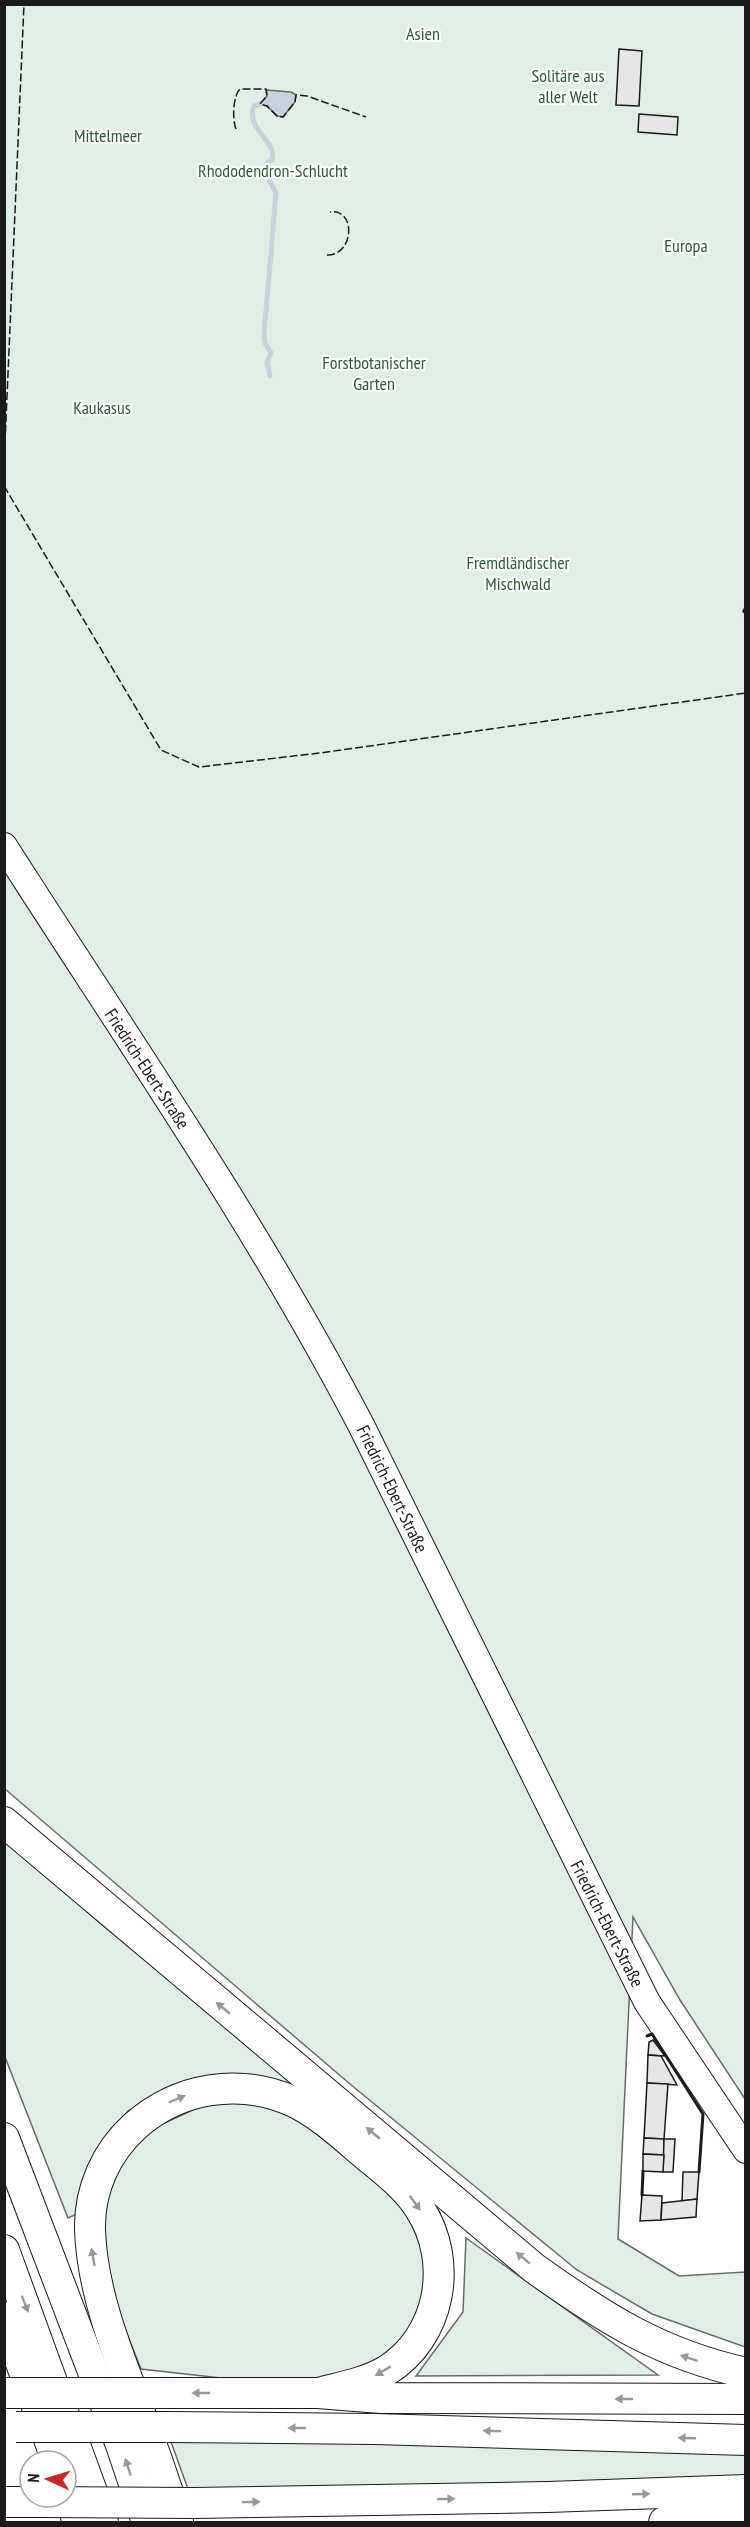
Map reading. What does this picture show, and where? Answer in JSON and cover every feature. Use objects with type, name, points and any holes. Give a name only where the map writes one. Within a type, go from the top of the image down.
[{"type":"highway","points":[[4,1822],[534,2268],[585,2305],[653,2343],[684,2357],[746,2373]]},
{"type":"highway","points":[[111,2335],[92,2253],[90,2230],[90,2209],[104,2166],[116,2148],[145,2117],[166,2104],[188,2095],[229,2087],[271,2094],[313,2113],[398,2183],[421,2211],[433,2235],[438,2260],[440,2279],[432,2313],[418,2340],[405,2356],[387,2370],[369,2379],[318,2393]]},
{"type":"highway","points":[[4,2138],[22,2179],[121,2445],[147,2523]]},
{"type":"highway","points":[[22,2179],[111,2335],[185,2513]]},
{"type":"highway","points":[[4,2250],[103,2523]]},
{"type":"highway","points":[[4,2317],[53,2449]]},
{"type":"highway","points":[[4,2344],[43,2449]]},
{"type":"highway","points":[[5,2393],[318,2393],[381,2398],[746,2399]]},
{"type":"highway","points":[[10,2427],[375,2429],[746,2440]]},
{"type":"highway","points":[[78,2499],[185,2513],[746,2490]]},
{"type":"highway","points":[[664,2523],[746,2508]]},
{"type":"highway","points":[[61,2509],[67,2523]]},
{"type":"highway","points":[[66,2509],[78,2523]]},
{"type":"main road","name":"Friedrich-Ebert-Straße","points":[[4,846],[242,1218],[320,1346],[646,2002],[746,2150]]},
{"type":"green space","points":[[5,5],[745,5],[745,2099],[680,2000],[633,1917],[618,2239],[679,2276],[745,2272],[745,2347],[652,2314],[577,2270],[350,2084],[5,1789]]},
{"type":"green space","points":[[4,1839],[101,1924],[307,2093],[187,2081],[128,2111],[94,2157],[81,2212],[68,2218],[5,2057]]},
{"type":"green space","points":[[251,2099],[297,2115],[400,2198],[428,2258],[422,2304],[410,2332],[370,2366],[329,2381],[239,2380],[141,2369],[123,2324],[101,2245],[107,2194],[124,2153],[156,2127],[212,2101]]},
{"type":"green space","points":[[466,2238],[658,2375],[416,2376],[463,2312]]},
{"type":"green space","points":[[170,2439],[745,2450],[745,2480],[188,2489]]},
{"type":"shaded area","points":[[266,90],[291,92],[296,95],[295,102],[283,117],[277,116],[267,106],[260,104],[267,96]]},
{"type":"building","points":[[619,49],[642,51],[639,106],[616,105]]},
{"type":"building","points":[[639,114],[678,117],[677,135],[638,132]]},
{"type":"building","points":[[653,2040],[665,2056],[648,2055],[649,2042]]},
{"type":"building","points":[[648,2055],[661,2056],[677,2085],[647,2083]]},
{"type":"building","points":[[647,2083],[668,2084],[664,2139],[644,2138]]},
{"type":"building","points":[[644,2138],[664,2139],[664,2155],[643,2154]]},
{"type":"building","points":[[664,2139],[675,2139],[673,2172],[663,2172]]},
{"type":"building","points":[[643,2154],[664,2155],[663,2172],[643,2171]]},
{"type":"building","points":[[683,2172],[699,2172],[697,2199],[682,2201]]},
{"type":"building","points":[[642,2195],[662,2196],[661,2220],[640,2221]]},
{"type":"building","points":[[697,2199],[696,2217],[661,2220],[662,2203]]},
{"type":"waterway","points":[[267,102],[254,106],[252,114],[257,129],[273,153],[272,160],[267,163],[266,174],[276,193],[264,335],[265,343],[271,353],[267,362],[270,376]]},
{"type":"fence","points":[[4,466],[24,4]]},
{"type":"fence","points":[[236,129],[234,108],[240,89],[266,89],[267,96],[260,104],[267,106],[277,116],[283,117],[295,102],[296,95],[307,96],[366,117]]},
{"type":"fence","points":[[327,255],[341,250],[349,230],[344,217],[337,212],[330,212]]},
{"type":"fence","points":[[4,486],[161,750],[199,767],[320,753],[746,693]]},
{"type":"fence","points":[[746,606],[743,611],[746,621]]},
{"type":"wall","points":[[647,2036],[652,2034],[703,2114],[699,2172]]},
{"type":"wall","points":[[642,2195],[643,2171]]},
{"type":"park label","name":"Asien","points":[[423,34]]},
{"type":"park label","name":"Solitäre aus aller Welt","points":[[568,86]]},
{"type":"park label","name":"Mittelmeer","points":[[108,136]]},
{"type":"park label","name":"Rhododendron-Schlucht","points":[[273,171]]},
{"type":"park label","name":"Europa","points":[[686,246]]},
{"type":"park label","name":"Forstbotanischer Garten","points":[[374,373]]},
{"type":"park label","name":"Kaukasus","points":[[102,408]]},
{"type":"park label","name":"Fremdländischer Mischwald","points":[[518,573]]}]
